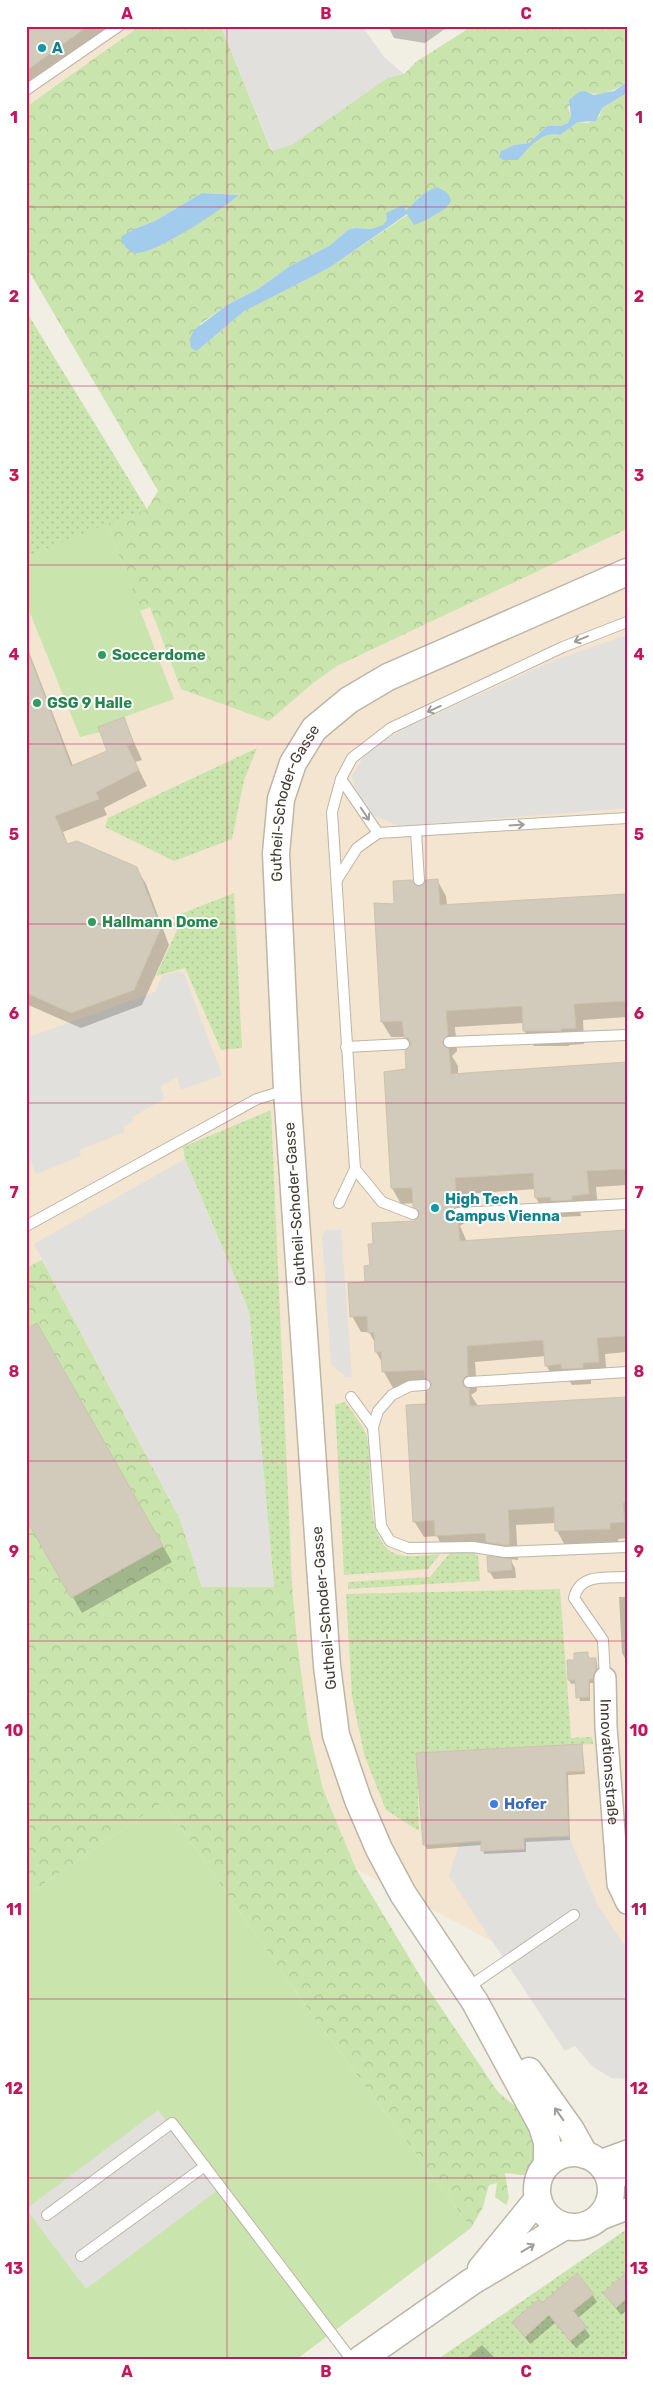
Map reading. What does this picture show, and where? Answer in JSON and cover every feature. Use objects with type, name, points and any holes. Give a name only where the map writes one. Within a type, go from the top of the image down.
[{"type":"street","name":"Gutheil-Schoder-Gasse","points":[[547,2164],[547,2142],[542,2126],[470,1995],[403,1894],[379,1849],[358,1800],[336,1735],[327,1666],[287,1090],[276,853],[281,799],[293,763],[314,729],[349,700],[388,677],[627,572]]},
{"type":"street","name":"Innovationsstraße","points":[[605,1678],[606,1727],[618,1884],[627,1903]]},
{"type":"street","name":"Gutheil-Schoder-Gasse","points":[[470,1995],[523,2062],[591,2159]]},
{"type":"street","points":[[591,2159],[603,2169],[620,2189],[593,2222],[580,2227],[565,2226],[548,2217],[538,2200],[539,2178],[547,2164],[565,2155],[591,2159],[627,2151]]},
{"type":"street","points":[[470,2282],[538,2200]]},
{"type":"street","points":[[361,2359],[470,2282],[565,2226]]},
{"type":"lane","points":[[26,90],[119,26]]},
{"type":"lane","points":[[338,1203],[355,1168],[346,1047],[338,878],[332,812],[341,779],[352,758],[391,728],[475,690],[562,647],[627,622]]},
{"type":"lane","points":[[341,779],[378,834]]},
{"type":"lane","points":[[338,878],[357,848],[378,834],[627,818]]},
{"type":"lane","points":[[416,832],[419,880]]},
{"type":"lane","points":[[449,1042],[627,1035]]},
{"type":"lane","points":[[346,1047],[404,1044]]},
{"type":"lane","points":[[26,1226],[257,1099],[287,1090]]},
{"type":"lane","points":[[355,1168],[382,1202],[413,1214]]},
{"type":"lane","points":[[458,1213],[627,1204]]},
{"type":"lane","points":[[469,1382],[627,1372]]},
{"type":"lane","points":[[425,1385],[410,1386],[392,1395],[378,1410],[373,1427],[381,1526],[390,1541],[408,1548],[473,1547],[505,1552],[627,1547]]},
{"type":"lane","points":[[351,1397],[373,1427]]},
{"type":"lane","points":[[605,1678],[603,1640],[574,1598],[576,1588],[581,1582],[592,1579],[627,1577]]},
{"type":"lane","points":[[470,1995],[574,1915]]},
{"type":"lane","points":[[47,2215],[172,2123],[351,2359]]},
{"type":"lane","points":[[81,2256],[205,2166]]},
{"type":"shaded area","points":[[26,26],[140,26],[26,107]]},
{"type":"shaded area","points":[[221,26],[362,26],[384,57],[404,74],[389,77],[292,145],[272,151]]},
{"type":"shaded area","points":[[107,524],[140,610],[150,606],[181,689],[312,684],[337,666],[627,529],[627,2013],[356,1869],[323,1789],[308,1725],[292,1585],[286,1587],[202,1587],[42,1260],[26,1268],[26,557]]},
{"type":"shaded area","points":[[627,635],[627,808],[400,826],[370,814],[355,788],[352,776],[367,751],[408,727],[555,660]]},
{"type":"shaded area","points":[[179,971],[184,974],[222,1075],[181,1090],[177,1077],[161,1086],[164,1099],[132,1117],[133,1121],[123,1127],[125,1132],[79,1150],[81,1156],[36,1174],[26,1149],[26,1038],[155,992],[162,976]]},
{"type":"shaded area","points":[[185,1159],[249,1311],[274,1587],[202,1587],[180,1519],[34,1244]]},
{"type":"shaded area","points":[[326,1230],[341,1230],[352,1377],[346,1377],[331,1364],[322,1236]]},
{"type":"shaded area","points":[[569,1836],[598,1906],[627,1949],[627,2079],[611,2078],[592,2066],[575,2046],[565,2051],[449,1876],[459,1843],[481,1841],[481,1851],[524,1849],[524,1838]]},
{"type":"shaded area","points":[[158,2110],[218,2190],[86,2289],[26,2209]]},
{"type":"green space","points":[[140,26],[221,26],[271,150],[389,77],[404,74],[416,62],[466,30],[465,26],[627,26],[627,82],[601,94],[585,91],[568,107],[571,116],[568,123],[562,126],[547,126],[529,143],[514,145],[501,151],[518,160],[536,141],[547,135],[560,135],[578,122],[588,123],[599,117],[602,108],[627,93],[627,529],[337,666],[312,684],[269,721],[181,689],[150,607],[140,611],[107,524],[147,509],[158,491],[26,266],[26,107]],"holes":[[[436,188],[444,190],[329,268],[243,312],[197,351],[200,324],[227,305],[258,289],[290,266],[329,246],[348,230],[355,228],[371,229],[384,225],[387,220],[406,212],[423,194]],[[202,193],[239,195],[173,239],[156,247],[134,229],[155,221]]]},
{"type":"green space","points":[[26,311],[147,509],[26,557]]},
{"type":"green space","name":"Soccerdome","points":[[107,524],[174,699],[124,717],[134,744],[108,754],[100,732],[80,737],[26,603],[26,557]]},
{"type":"green space","points":[[257,748],[244,780],[232,839],[174,861],[105,827],[108,818]]},
{"type":"green space","points":[[234,893],[242,1048],[221,1050],[185,968],[156,976],[177,930],[173,917]]},
{"type":"green space","points":[[271,1110],[292,1584],[286,1587],[274,1587],[249,1311],[185,1159],[183,1147]]},
{"type":"green space","points":[[42,1260],[180,1519],[202,1587],[286,1587],[292,1584],[308,1725],[323,1789],[356,1869],[425,1984],[498,2092],[533,2121],[537,2156],[529,2173],[523,2175],[505,2173],[509,2198],[506,2205],[495,2197],[497,2183],[489,2185],[483,2207],[471,2228],[312,2015],[163,1802],[26,1896],[26,1268]]},
{"type":"green space","points":[[345,1402],[361,1424],[367,1438],[372,1507],[375,1525],[381,1540],[390,1551],[405,1556],[440,1554],[428,1569],[344,1575],[335,1405]]},
{"type":"green space","points":[[450,1553],[474,1553],[478,1556],[480,1581],[348,1589],[348,1582],[430,1577]]},
{"type":"green space","points":[[560,1589],[571,1738],[592,1737],[593,1744],[417,1753],[419,1831],[386,1810],[364,1754],[352,1696],[346,1594]]},
{"type":"green space","points":[[163,1802],[312,2015],[471,2228],[297,2359],[26,2359],[26,1896]]},
{"type":"green space","points":[[627,2229],[627,2359],[438,2359]]},
{"type":"water","points":[[627,82],[627,93],[602,108],[596,121],[578,122],[560,135],[547,135],[531,145],[518,160],[503,160],[499,157],[501,151],[514,145],[529,143],[547,126],[561,126],[568,123],[571,116],[569,100],[579,92],[585,91],[594,95],[614,91]]},
{"type":"water","points":[[436,187],[444,190],[449,195],[451,201],[446,208],[414,225],[407,214],[329,268],[243,312],[197,351],[191,348],[190,339],[194,330],[227,305],[258,289],[290,266],[329,246],[348,230],[355,228],[371,229],[383,225],[387,220],[386,213],[403,205],[406,211],[423,194]]},
{"type":"water","points":[[202,193],[239,195],[205,220],[160,246],[137,253],[129,250],[124,245],[121,237],[134,229],[155,221]]},
{"type":"building","name":"A","points":[[26,26],[88,26],[26,71]]},
{"type":"building","name":"Hallmann Dome","points":[[28,652],[71,766],[107,751],[98,727],[124,717],[134,744],[127,746],[139,770],[96,792],[99,799],[55,816],[67,844],[77,841],[137,867],[161,928],[134,990],[71,1013],[26,993]]},
{"type":"building","name":"High Tech Campus Vienna","points":[[438,879],[440,905],[627,894],[627,1001],[574,1004],[576,1028],[561,1029],[561,1031],[523,1031],[522,1006],[446,1011],[448,1035],[442,1042],[449,1049],[451,1074],[627,1062],[627,1169],[587,1171],[589,1194],[572,1196],[572,1200],[551,1201],[551,1197],[535,1198],[533,1173],[455,1178],[457,1206],[451,1213],[458,1220],[460,1241],[627,1230],[627,1336],[597,1338],[599,1362],[583,1363],[583,1368],[562,1369],[561,1364],[545,1366],[543,1340],[467,1346],[468,1375],[462,1382],[469,1389],[470,1406],[627,1397],[627,1503],[623,1503],[625,1522],[610,1523],[610,1529],[555,1531],[554,1507],[508,1510],[510,1545],[486,1542],[485,1533],[435,1536],[434,1520],[413,1522],[406,1405],[426,1404],[426,1392],[431,1388],[432,1384],[425,1378],[424,1370],[382,1372],[381,1352],[375,1352],[374,1332],[368,1333],[367,1316],[350,1317],[348,1283],[365,1282],[364,1266],[370,1265],[368,1244],[373,1244],[372,1223],[415,1221],[420,1213],[413,1207],[412,1188],[391,1188],[384,1072],[406,1069],[405,1051],[410,1048],[411,1043],[408,1038],[404,1037],[402,1021],[381,1022],[374,903],[394,904],[393,881],[412,880],[419,887],[426,880]]},
{"type":"building","points":[[37,1323],[163,1546],[71,1598],[26,1519],[26,1329]]},
{"type":"building","points":[[487,1556],[511,1559],[512,1570],[488,1572]]},
{"type":"building","points":[[588,1652],[588,1658],[596,1658],[596,1670],[593,1679],[589,1679],[589,1697],[576,1698],[575,1680],[568,1680],[567,1660],[574,1660],[574,1653]]},
{"type":"building","name":"Hofer","points":[[582,1744],[584,1771],[566,1772],[569,1836],[524,1838],[524,1849],[481,1851],[481,1841],[423,1845],[416,1753]]},
{"type":"building","points":[[627,2272],[627,2298],[616,2308],[603,2293]]},
{"type":"building","points":[[577,2273],[594,2294],[573,2311],[587,2327],[570,2341],[549,2315],[525,2337],[512,2322],[539,2299],[542,2303]]},
{"type":"place","name":"A","points":[[42,48]]},
{"type":"place","name":"Soccerdome","points":[[102,655]]},
{"type":"place","name":"GSG 9 Halle","points":[[37,703]]},
{"type":"place","name":"Hallmann Dome","points":[[92,922]]},
{"type":"place","name":"High Tech Campus Vienna","points":[[435,1208]]},
{"type":"place","name":"Hofer","points":[[494,1804]]}]
